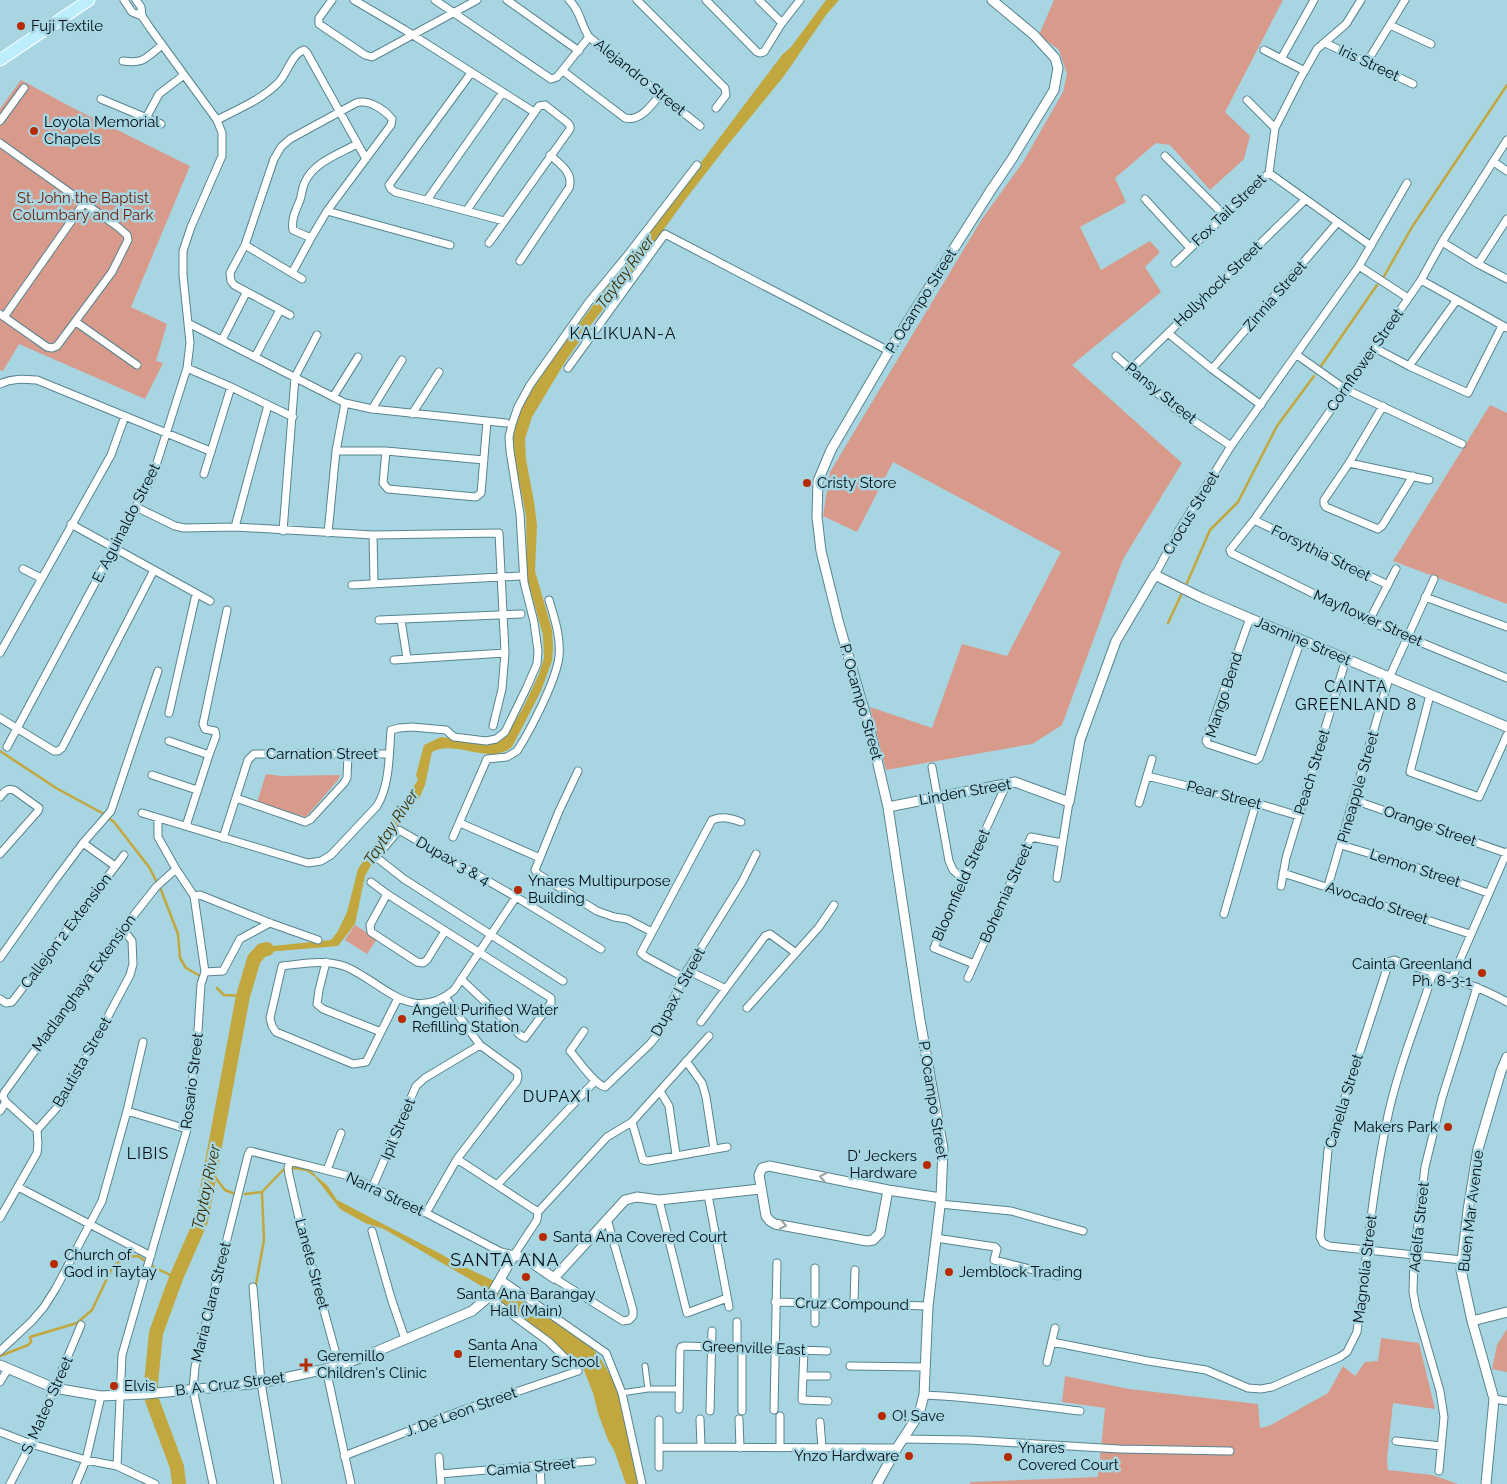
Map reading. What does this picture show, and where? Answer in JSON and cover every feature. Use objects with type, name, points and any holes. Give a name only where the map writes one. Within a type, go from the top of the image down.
[{"type":"main road","points":[[0,60],[89,0]]},
{"type":"street","name":"E. Aguinaldo Street","points":[[124,0],[132,12],[142,16]]},
{"type":"street","name":"E. Aguinaldo Street","points":[[7,747],[153,476],[187,368],[190,343],[183,275],[183,251],[191,227],[222,156],[222,133],[218,120],[142,16],[141,7],[136,0]]},
{"type":"street","points":[[332,0],[319,18],[319,24],[369,56],[376,56],[477,0]]},
{"type":"street","points":[[354,0],[413,34],[534,112]]},
{"type":"street","points":[[435,0],[549,78],[554,79],[563,70],[589,37]]},
{"type":"street","points":[[507,0],[579,51]]},
{"type":"street","name":"Alejandro Street","points":[[569,0],[575,6],[581,24],[589,37],[700,126]]},
{"type":"street","points":[[637,0],[724,88],[726,95],[716,108]]},
{"type":"street","points":[[706,0],[760,53],[764,52],[782,23],[800,0]]},
{"type":"street","points":[[759,0],[782,23]]},
{"type":"street","name":"P. Ocampo Street","points":[[877,1484],[902,1439],[919,1414],[924,1395],[928,1306],[941,1201],[943,1149],[904,922],[888,806],[870,730],[839,624],[821,551],[816,498],[822,467],[889,351],[1054,90],[1058,68],[1055,58],[1034,35],[992,0]]},
{"type":"street","points":[[1281,59],[1314,0]]},
{"type":"street","name":"Fox Tail Street","points":[[1174,263],[1269,172],[1275,128],[1305,71],[1317,49],[1346,24],[1361,0]]},
{"type":"street","points":[[1367,62],[1405,0]]},
{"type":"street","points":[[1390,25],[1431,44]]},
{"type":"street","name":"Iris Street","points":[[1325,42],[1413,84]]},
{"type":"street","points":[[123,62],[136,63],[144,60],[162,45]]},
{"type":"street","points":[[218,120],[270,91],[280,82],[298,54],[304,50],[308,53],[366,159]]},
{"type":"street","points":[[1264,50],[1305,71]]},
{"type":"street","points":[[563,70],[630,120],[641,115],[661,94]]},
{"type":"street","points":[[471,73],[389,185],[395,192],[504,221]]},
{"type":"street","points":[[146,118],[159,94],[184,75]]},
{"type":"street","points":[[0,121],[24,88]]},
{"type":"street","points":[[428,200],[503,92]]},
{"type":"street","points":[[101,99],[161,124]]},
{"type":"street","points":[[1247,100],[1275,128]]},
{"type":"street","points":[[290,315],[234,285],[231,281],[230,272],[245,245],[274,159],[280,147],[290,139],[362,101],[374,106],[389,115],[392,119],[391,124],[328,211],[292,273]]},
{"type":"street","points":[[467,210],[539,106],[545,105],[550,107],[570,126],[570,129],[488,243]]},
{"type":"street","name":"Cornflower Street","points":[[1231,553],[1231,547],[1254,520],[1408,298],[1507,140]]},
{"type":"street","points":[[0,143],[118,227],[127,235],[128,240],[112,272],[57,346],[47,348],[2,316],[84,203]]},
{"type":"street","points":[[311,238],[293,230],[292,224],[292,218],[304,184],[312,170],[357,144]]},
{"type":"street","points":[[520,261],[569,188],[571,182],[570,175],[550,155]]},
{"type":"street","points":[[1165,156],[1224,216]]},
{"type":"street","points":[[1494,162],[1507,172]]},
{"type":"street","points":[[142,813],[308,863],[320,861],[331,855],[377,806],[382,797],[391,730],[412,727],[446,730],[454,737],[486,741],[496,739],[504,732],[526,689],[536,664],[538,651],[524,582],[520,514],[510,451],[509,437],[512,424],[518,407],[530,385],[588,303],[697,165]]},
{"type":"street","points":[[1269,172],[1305,200],[1371,246]]},
{"type":"street","name":"Crocus Street","points":[[1057,878],[1080,740],[1116,641],[1179,530],[1231,446],[1359,266],[1407,183]]},
{"type":"street","points":[[1145,199],[1190,248]]},
{"type":"street","name":"Hollyhock Street","points":[[1131,369],[1305,200]]},
{"type":"street","points":[[328,211],[450,245]]},
{"type":"street","points":[[1478,264],[1507,219]]},
{"type":"street","name":"Zinnia Street","points":[[1212,369],[1337,223]]},
{"type":"street","points":[[568,368],[665,234],[889,351]]},
{"type":"street","points":[[1442,242],[1507,279]]},
{"type":"street","points":[[245,245],[302,279]]},
{"type":"street","points":[[1359,266],[1408,298]]},
{"type":"street","points":[[1373,347],[1468,393],[1505,327],[1420,280]]},
{"type":"street","points":[[222,340],[246,293]]},
{"type":"street","points":[[1409,366],[1456,301]]},
{"type":"street","points":[[255,356],[280,310]]},
{"type":"street","points":[[76,322],[137,365]]},
{"type":"street","points":[[188,323],[345,403],[372,409],[412,414],[506,423]]},
{"type":"street","points":[[1168,334],[1261,405]]},
{"type":"street","points":[[283,530],[295,377],[317,335]]},
{"type":"street","points":[[1297,355],[1345,389],[1462,444]]},
{"type":"street","name":"Pansy Street","points":[[1116,356],[1173,407],[1231,446]]},
{"type":"street","points":[[333,397],[358,357]]},
{"type":"street","points":[[372,409],[402,360]]},
{"type":"street","points":[[187,368],[293,417]]},
{"type":"street","points":[[412,414],[439,372]]},
{"type":"street","points":[[0,384],[22,378],[37,380],[210,451]]},
{"type":"street","points":[[204,474],[231,387]]},
{"type":"street","points":[[328,533],[336,451],[345,403]]},
{"type":"street","points":[[235,527],[268,405]]},
{"type":"street","points":[[1382,406],[1349,463],[1324,500],[1324,504],[1326,507],[1378,529],[1382,526],[1413,476]]},
{"type":"street","points":[[0,653],[111,455],[125,416]]},
{"type":"street","points":[[386,451],[383,483],[388,489],[476,497],[481,493],[488,421]]},
{"type":"street","points":[[336,451],[386,451],[484,460]]},
{"type":"street","points":[[1349,463],[1429,480]]},
{"type":"street","points":[[136,508],[175,526],[184,528],[235,527],[373,534],[499,534],[505,653],[502,689],[494,726]]},
{"type":"street","name":"Forsythia Street","points":[[1254,520],[1388,585]]},
{"type":"street","points":[[71,524],[210,601]]},
{"type":"street","points":[[373,534],[374,584]]},
{"type":"street","name":"Mayflower Street","points":[[1231,553],[1370,621],[1507,678]]},
{"type":"street","points":[[23,569],[41,578]]},
{"type":"street","points":[[1370,621],[1396,569]]},
{"type":"street","points":[[0,718],[54,751],[62,748],[154,570]]},
{"type":"street","name":"Jasmine Street","points":[[1155,575],[1202,598],[1507,727]]},
{"type":"street","points":[[352,585],[520,576]]},
{"type":"street","name":"Pineapple Street","points":[[1328,886],[1389,678],[1434,578]]},
{"type":"street","points":[[169,713],[196,594]]},
{"type":"street","points":[[1426,597],[1507,627]]},
{"type":"street","points":[[453,837],[487,760],[507,757],[517,751],[549,687],[559,656],[556,627],[549,600]]},
{"type":"street","points":[[186,826],[217,733],[205,729],[203,724],[227,610]]},
{"type":"street","points":[[378,620],[521,614]]},
{"type":"street","name":"Mango Bend","points":[[1250,618],[1206,741],[1208,744],[1256,760],[1259,758],[1301,640]]},
{"type":"street","points":[[400,620],[407,658]]},
{"type":"street","points":[[394,660],[505,653]]},
{"type":"street","name":"Peach Street","points":[[1281,886],[1299,816],[1346,660]]},
{"type":"street","points":[[0,958],[83,843],[111,811],[158,671]]},
{"type":"street","points":[[1430,695],[1410,772],[1479,797],[1507,735]]},
{"type":"street","points":[[169,741],[209,755]]},
{"type":"street","name":"Carnation Street","points":[[236,798],[248,760],[254,754],[389,754]]},
{"type":"street","points":[[223,838],[236,798],[305,822],[310,819],[347,778],[348,754]]},
{"type":"street","points":[[1139,803],[1152,759]]},
{"type":"street","points":[[932,767],[949,861],[953,870],[963,879]]},
{"type":"street","points":[[578,771],[558,811],[535,870],[538,874],[597,911],[627,919],[652,932]]},
{"type":"street","points":[[152,775],[197,790]]},
{"type":"street","name":"Pear Street","points":[[1148,776],[1256,803],[1299,816]]},
{"type":"street","name":"Linden Street","points":[[888,806],[1015,782],[1069,802]]},
{"type":"street","name":"Bloomfield Street","points":[[974,964],[934,948],[1007,783]]},
{"type":"street","points":[[0,796],[9,789],[14,790],[39,808],[0,854]]},
{"type":"street","name":"Orange Street","points":[[1354,800],[1507,852]]},
{"type":"street","points":[[1224,914],[1256,803]]},
{"type":"street","points":[[682,977],[646,958],[641,953],[712,820],[728,817],[741,822]]},
{"type":"street","name":"Rosario Street","points":[[117,1466],[122,1355],[187,1129],[201,984],[205,972],[194,896],[176,869],[158,836],[158,818]]},
{"type":"street","points":[[460,823],[540,858]]},
{"type":"street","name":"Dupax 3 & 4","points":[[563,981],[404,879],[376,857],[399,830],[516,897],[601,949]]},
{"type":"street","name":"Bohemia Street","points":[[968,978],[1031,836],[1062,843]]},
{"type":"street","points":[[83,843],[114,866]]},
{"type":"street","name":"Lemon Street","points":[[1341,845],[1415,867],[1488,893]]},
{"type":"street","points":[[1452,978],[1507,852]]},
{"type":"street","name":"Dupax I Street","points":[[594,1081],[603,1087],[608,1086],[658,1034],[682,977],[742,882],[756,854]]},
{"type":"street","name":"Callejon 2 Extension","points":[[2,1001],[12,1002],[124,855]]},
{"type":"street","name":"Madlanghaya Extension","points":[[0,1111],[6,1102],[3,1097],[4,1093],[123,929],[158,885],[176,869]]},
{"type":"street","name":"Avocado Street","points":[[1283,873],[1328,886],[1470,934]]},
{"type":"street","points":[[371,882],[551,998],[551,1003],[525,1038],[461,979]]},
{"type":"street","points":[[387,894],[370,925],[371,932],[417,962],[423,963],[426,960],[445,931]]},
{"type":"street","points":[[194,896],[200,895],[318,940]]},
{"type":"street","points":[[398,998],[366,1062],[360,1064],[353,1064],[276,1032],[270,1018],[282,966],[326,962],[344,966],[398,998],[414,1004],[426,1004],[445,997],[454,990],[516,897]]},
{"type":"street","points":[[747,1008],[796,953],[834,905]]},
{"type":"street","points":[[205,972],[223,971],[240,939],[270,923]]},
{"type":"street","name":"Bautista Street","points":[[37,1130],[63,1101],[130,975],[133,964],[132,941],[123,929]]},
{"type":"street","points":[[701,1022],[724,988],[765,936],[770,934],[796,953]]},
{"type":"street","name":"Canella Street","points":[[1368,1250],[1329,1246],[1322,1243],[1320,1237],[1328,1150],[1389,962],[1394,960],[1433,973]]},
{"type":"street","points":[[326,962],[317,1004],[323,1009],[381,1032]]},
{"type":"street","points":[[687,970],[724,988]]},
{"type":"street","points":[[1433,973],[1452,978],[1507,1002]]},
{"type":"street","name":"Magnolia Street","points":[[1052,1342],[1148,1361],[1206,1370],[1248,1388],[1261,1389],[1272,1387],[1340,1357],[1347,1352],[1357,1332],[1386,1124],[1393,1094],[1433,973]]},
{"type":"street","name":"Adelfa Street","points":[[1439,1471],[1444,1417],[1440,1392],[1413,1292],[1414,1256],[1425,1167],[1442,1098],[1477,988]]},
{"type":"street","points":[[426,1213],[457,1159],[517,1081],[518,1076],[517,1072],[480,1044],[445,997]]},
{"type":"street","points":[[497,1185],[594,1081],[570,1051],[584,1030]]},
{"type":"street","name":"B. A. Cruz Street","points":[[4,1367],[54,1388],[101,1396],[151,1394],[261,1383],[326,1369],[362,1358],[472,1311],[490,1296],[537,1220],[538,1212],[607,1137],[632,1122],[709,1036]]},
{"type":"street","points":[[0,1351],[32,1321],[44,1306],[56,1288],[102,1201],[127,1111],[143,1042]]},
{"type":"street","name":"Ipil Street","points":[[373,1186],[416,1086],[425,1078],[480,1044]]},
{"type":"street","name":"Buen Mar Avenue","points":[[1486,1484],[1494,1399],[1462,1278],[1462,1260],[1478,1149],[1507,1058]]},
{"type":"street","points":[[686,1061],[702,1083],[714,1149]]},
{"type":"street","points":[[660,1091],[669,1106],[676,1155]]},
{"type":"street","points":[[0,1218],[37,1153],[38,1144],[37,1130],[6,1102]]},
{"type":"street","points":[[127,1111],[187,1129]]},
{"type":"street","points":[[632,1122],[642,1160],[648,1161],[727,1147]]},
{"type":"street","points":[[327,1170],[341,1133]]},
{"type":"street","name":"Narra Street","points":[[250,1151],[277,1157],[289,1168],[327,1170],[349,1176],[373,1186],[501,1252],[514,1255]]},
{"type":"street","name":"Maria Clara Street","points":[[213,1484],[193,1389],[198,1350],[250,1151]]},
{"type":"street","points":[[457,1159],[538,1212]]},
{"type":"street","points":[[888,1190],[880,1233],[873,1240],[867,1241],[775,1224],[770,1221],[766,1216],[758,1175],[765,1166],[888,1190],[941,1201],[1011,1211],[1083,1231]]},
{"type":"street","name":"Lanete Street","points":[[289,1168],[300,1224],[339,1365]]},
{"type":"street","points":[[18,1187],[150,1260]]},
{"type":"street","points":[[554,1278],[625,1200],[637,1197],[659,1200],[760,1189]]},
{"type":"street","points":[[708,1195],[729,1307]]},
{"type":"street","points":[[659,1200],[687,1313],[727,1298]]},
{"type":"street","points":[[514,1255],[525,1258],[623,1322],[629,1320],[633,1310],[606,1219]]},
{"type":"street","points":[[372,1231],[405,1339]]},
{"type":"street","points":[[936,1238],[995,1247],[997,1249],[994,1260],[1058,1276]]},
{"type":"street","points":[[1368,1250],[1462,1260]]},
{"type":"street","points":[[776,1263],[774,1349],[780,1448]]},
{"type":"street","points":[[815,1268],[815,1322]]},
{"type":"street","points":[[854,1303],[855,1270]]},
{"type":"street","points":[[499,1280],[604,1351],[620,1393],[642,1484]]},
{"type":"street","points":[[253,1287],[261,1383],[278,1484]]},
{"type":"street","name":"J. De Leon Street","points":[[344,1456],[463,1410],[578,1371],[549,1342],[490,1296]]},
{"type":"street","name":"Cruz Compound","points":[[776,1302],[928,1306]]},
{"type":"street","points":[[1472,1321],[1507,1312]]},
{"type":"street","points":[[737,1322],[740,1348],[740,1448]]},
{"type":"street","name":"S. Mateo Street","points":[[10,1484],[31,1444],[81,1325]]},
{"type":"street","points":[[1047,1362],[1055,1328]]},
{"type":"street","points":[[710,1411],[712,1331]]},
{"type":"street","name":"Greenville East","points":[[680,1389],[681,1347],[684,1346],[827,1350]]},
{"type":"street","points":[[804,1350],[802,1400],[828,1401]]},
{"type":"street","points":[[645,1366],[648,1389]]},
{"type":"street","points":[[850,1366],[925,1367]]},
{"type":"street","points":[[0,1382],[4,1367]]},
{"type":"street","points":[[326,1369],[351,1484]]},
{"type":"street","points":[[804,1376],[827,1376]]},
{"type":"street","points":[[620,1393],[648,1389],[680,1389],[680,1409]]},
{"type":"street","points":[[924,1395],[972,1397],[998,1402],[1080,1411]]},
{"type":"street","points":[[76,1484],[86,1460],[101,1396]]},
{"type":"street","points":[[1494,1399],[1507,1401]]},
{"type":"street","points":[[700,1419],[701,1448]]},
{"type":"street","points":[[659,1420],[659,1467]]},
{"type":"street","points":[[820,1422],[822,1448]]},
{"type":"street","points":[[0,1432],[31,1444],[86,1460],[117,1466],[155,1484]]},
{"type":"street","points":[[902,1439],[969,1440],[1119,1449],[1230,1452]]},
{"type":"street","points":[[1396,1441],[1442,1446]]},
{"type":"street","points":[[659,1447],[897,1448]]},
{"type":"street","points":[[439,1457],[441,1484]]},
{"type":"street","name":"Camia Street","points":[[440,1474],[592,1462]]},
{"type":"street","points":[[540,1466],[541,1484]]},
{"type":"green space","points":[[1054,0],[1283,0],[1225,112],[1250,136],[1244,159],[1210,190],[1170,145],[1156,143],[1115,178],[1126,202],[1080,227],[1101,270],[1150,241],[1160,252],[1145,267],[1161,292],[1072,365],[1182,463],[1123,559],[1062,725],[1032,744],[886,770],[870,707],[932,728],[962,644],[1007,656],[1061,552],[893,462],[857,532],[823,516],[830,472],[982,219],[1023,162],[1063,92],[1067,74],[1059,50],[1039,35]]},
{"type":"green space","name":"St. John the Baptist Columbary and Park","points":[[21,80],[190,166],[131,307],[167,324],[156,361],[163,363],[145,399],[19,344],[3,371],[0,370],[0,109]]},
{"type":"green space","points":[[1490,405],[1507,413],[1507,604],[1393,561]]},
{"type":"green space","points":[[266,774],[281,776],[340,775],[338,780],[306,817],[257,803]]},
{"type":"green space","points":[[355,925],[377,939],[367,954],[345,940]]},
{"type":"green space","points":[[1507,1329],[1507,1372],[1492,1369],[1497,1345]]},
{"type":"green space","points":[[1381,1338],[1419,1343],[1435,1409],[1393,1403],[1387,1458],[1388,1470],[1432,1475],[1458,1484],[970,1484],[970,1482],[1098,1477],[1105,1408],[1062,1402],[1065,1376],[1129,1389],[1258,1404],[1260,1428],[1269,1426],[1328,1393],[1343,1366],[1355,1376],[1365,1362],[1378,1361]]},
{"type":"water","points":[[826,0],[839,0],[826,15],[784,76],[726,147],[590,326],[565,362],[532,417],[525,439],[526,459],[537,525],[535,571],[552,630],[553,648],[552,661],[541,691],[512,747],[503,752],[493,754],[451,748],[432,752],[425,785],[419,799],[400,821],[365,876],[355,924],[338,946],[267,952],[260,954],[254,959],[263,947],[331,940],[338,931],[347,912],[358,869],[418,780],[416,775],[424,745],[441,737],[476,741],[508,733],[524,706],[539,674],[544,658],[543,635],[527,578],[526,516],[513,451],[513,428],[525,400],[555,356],[782,55],[791,47]]},
{"type":"water","points":[[312,1173],[327,1185],[337,1200],[456,1263],[505,1286],[591,1346],[609,1372],[621,1400],[628,1424],[639,1484],[626,1484],[614,1450],[608,1440],[583,1368],[478,1284],[384,1229],[365,1223],[340,1209]]},
{"type":"waterway","points":[[1383,278],[1412,227],[1507,85]]},
{"type":"waterway","points":[[1321,366],[1377,285]]},
{"type":"waterway","points":[[1187,583],[1210,530],[1238,502],[1277,426],[1314,376]]},
{"type":"waterway","points":[[1168,623],[1181,595]]},
{"type":"waterway","points":[[0,751],[56,788],[102,813],[114,822],[149,867],[161,890],[178,934],[180,958],[186,968],[200,976]]},
{"type":"waterway","name":"Taytay River","points":[[179,1484],[177,1467],[152,1400],[151,1383],[156,1333],[176,1278],[201,1221],[243,996],[254,959],[262,950],[267,949]]},
{"type":"waterway","points":[[217,988],[224,995],[243,996]]},
{"type":"waterway","points":[[245,1194],[262,1192],[283,1170],[295,1168],[307,1170],[314,1175]]},
{"type":"waterway","points":[[211,1172],[225,1190],[235,1194]]},
{"type":"waterway","points":[[256,1284],[264,1240],[262,1192]]},
{"type":"waterway","points":[[0,1356],[28,1345],[31,1342],[30,1337],[77,1323],[92,1310],[113,1266],[126,1257],[138,1256],[154,1267],[176,1278]]},
{"type":"place","name":"Fuji Textile","points":[[21,26]]},
{"type":"place","name":"Loyola Memorial Chapels","points":[[34,131]]},
{"type":"place","name":"Cristy Store","points":[[807,483]]},
{"type":"place","name":"Ynares Multipurpose Building","points":[[518,890]]},
{"type":"place","name":"Cainta Greenland Ph. 8-3-1","points":[[1482,973]]},
{"type":"place","name":"Angell Purified Water Refilling Station","points":[[402,1019]]},
{"type":"place","name":"Makers Park","points":[[1448,1127]]},
{"type":"place","name":"D' Jeckers Hardware","points":[[927,1165]]},
{"type":"place","name":"Santa Ana Covered Court","points":[[543,1237]]},
{"type":"place","name":"Church of God in Taytay","points":[[54,1264]]},
{"type":"place","name":"Jemblock Trading","points":[[949,1272]]},
{"type":"place","name":"Santa Ana Barangay Hall (Main)","points":[[526,1277]]},
{"type":"place","name":"Santa Ana Elementary School","points":[[458,1354]]},
{"type":"place","name":"Geremillo Children's Clinic","points":[[306,1365]]},
{"type":"place","name":"Elvis","points":[[114,1386]]},
{"type":"place","name":"O! Save","points":[[882,1416]]},
{"type":"place","name":"Ynzo Hardware","points":[[909,1456]]},
{"type":"place","name":"Ynares Covered Court","points":[[1008,1457]]},
{"type":"district","name":"KALIKUAN-A","points":[[623,333]]},
{"type":"district","name":"CAINTA GREENLAND 8","points":[[1356,695]]},
{"type":"district","name":"DUPAX I","points":[[557,1096]]},
{"type":"district","name":"LIBIS","points":[[148,1153]]},
{"type":"district","name":"SANTA ANA","points":[[505,1259]]}]
